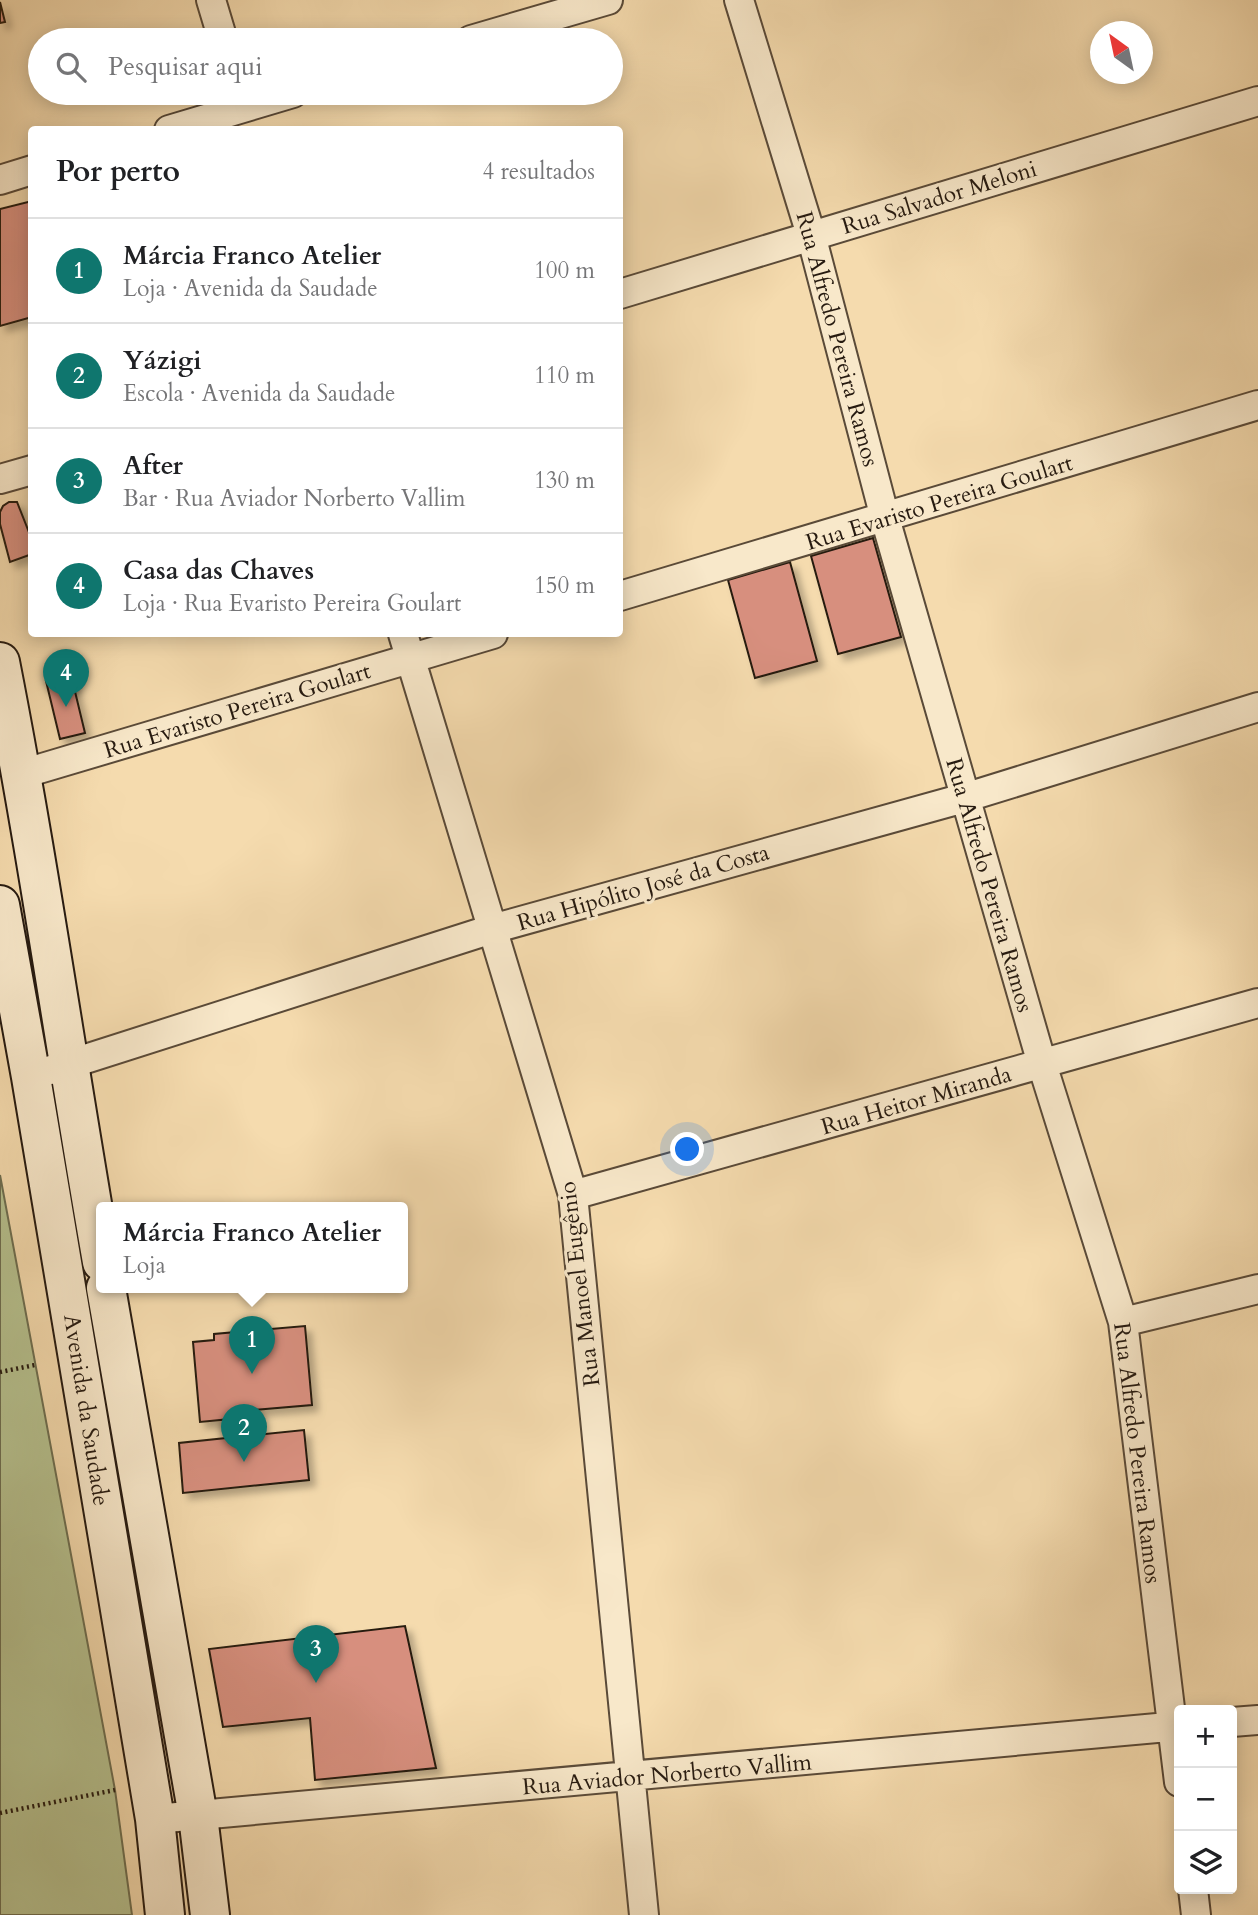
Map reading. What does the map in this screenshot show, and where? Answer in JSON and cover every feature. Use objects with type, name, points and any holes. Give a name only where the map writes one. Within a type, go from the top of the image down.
[{"type":"street","points":[[211,0],[219,28]]},
{"type":"street","points":[[512,28],[608,0]]},
{"type":"street","name":"Rua Alfredo Pereira Ramos","points":[[739,0],[811,235],[885,518],[964,798],[1042,1064],[1123,1322],[1174,1712]]},
{"type":"street","name":"Rua Salvador Meloni","points":[[623,293],[1258,100]]},
{"type":"street","points":[[184,126],[244,110]]},
{"type":"street","points":[[0,180],[28,171]]},
{"type":"street","name":"Rua Evaristo Pereira Goulart","points":[[623,595],[1258,405]]},
{"type":"street","points":[[0,479],[28,471]]},
{"type":"street","name":"Rua Evaristo Pereira Goulart","points":[[22,774],[407,646],[472,637]]},
{"type":"street","name":"Rua Manoel Eugênio","points":[[407,646],[573,1195],[644,1915]]},
{"type":"street","points":[[0,662],[22,774],[96,1228]]},
{"type":"street","name":"Rua Hipólito José da Costa","points":[[31,1077],[67,1063],[492,929],[964,798],[1258,708]]},
{"type":"street","name":"Avenida da Saudade","points":[[0,905],[155,1819],[165,1915]]},
{"type":"street","name":"Rua Heitor Miranda","points":[[573,1195],[1258,1003]]},
{"type":"street","points":[[1123,1322],[1258,1289]]},
{"type":"street","name":"Avenida da Saudade","points":[[107,1293],[198,1816],[210,1915]]},
{"type":"street","points":[[1237,1722],[1258,1720]]},
{"type":"street","name":"Rua Aviador Norberto Vallim","points":[[155,1819],[1174,1727]]},
{"type":"street","points":[[1194,1894],[1196,1915]]},
{"type":"path","points":[[0,1372],[35,1365]]},
{"type":"path","points":[[0,1814],[114,1790]]},
{"type":"green space","points":[[0,1175],[115,1790],[132,1915],[0,1915]]},
{"type":"building","points":[[0,2],[5,22],[0,23]]},
{"type":"building","points":[[28,202],[28,318],[0,326],[0,209]]},
{"type":"building","points":[[9,502],[17,502],[28,530],[28,555],[10,562],[0,524],[3,506]]},
{"type":"building","points":[[873,538],[901,637],[838,654],[811,556]]},
{"type":"building","points":[[790,562],[817,661],[755,678],[728,580]]},
{"type":"building","points":[[71,675],[85,733],[60,739],[46,681]]},
{"type":"building","points":[[305,1326],[312,1405],[230,1412],[230,1419],[200,1422],[193,1342],[214,1340],[214,1334]]},
{"type":"building","points":[[304,1430],[309,1480],[183,1493],[179,1443]]},
{"type":"building","points":[[405,1626],[436,1768],[315,1780],[310,1718],[223,1727],[209,1649]]},
{"type":"place","name":"Casa das Chaves","points":[[66,707]]},
{"type":"place","name":"Márcia Franco Atelier","points":[[252,1374]]},
{"type":"place","name":"Yázigi","points":[[244,1462]]},
{"type":"place","name":"After","points":[[316,1683]]}]
